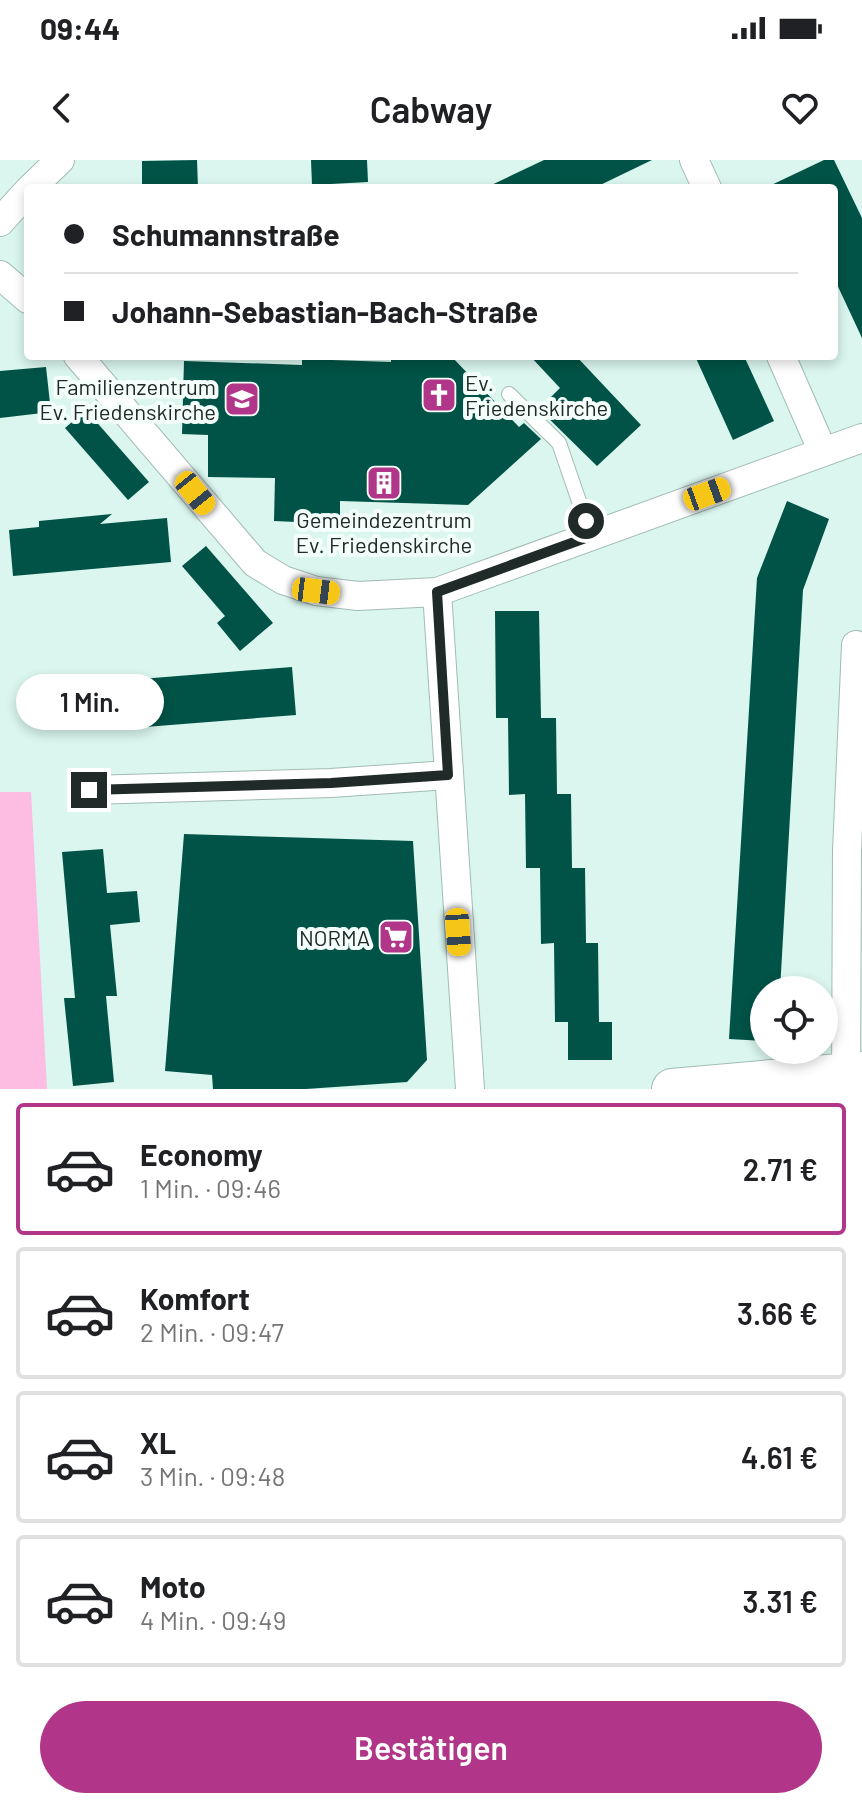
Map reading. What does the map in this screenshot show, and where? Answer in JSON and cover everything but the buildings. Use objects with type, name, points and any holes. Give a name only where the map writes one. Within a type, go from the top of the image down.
[{"type":"street","points":[[36,184],[60,160]]},
{"type":"street","points":[[694,160],[705,184]]},
{"type":"street","points":[[0,222],[24,196]]},
{"type":"street","points":[[0,275],[24,296]]},
{"type":"street","points":[[81,360],[255,563],[283,580],[316,591],[358,596],[437,592],[862,438]]},
{"type":"street","points":[[783,360],[823,452]]},
{"type":"street","points":[[437,592],[470,1089]]},
{"type":"street","points":[[672,1089],[851,1078],[847,851],[856,645]]},
{"type":"street","points":[[89,790],[331,783],[448,775]]},
{"type":"lane","points":[[509,394],[559,443],[591,536]]},
{"type":"shaded area","points":[[0,792],[31,792],[47,1089],[0,1089]]},
{"type":"place","name":"Ev. Friedenskirche","points":[[439,395]]},
{"type":"place","name":"Familienzentrum Ev. Friedenskirche","points":[[242,399]]},
{"type":"place","name":"Gemeindezentrum Ev. Friedenskirche","points":[[384,483]]},
{"type":"place","name":"NORMA","points":[[396,937]]},
{"type":"route","points":[[89,790],[331,783],[448,775],[437,592],[591,536],[586,521]]}]
